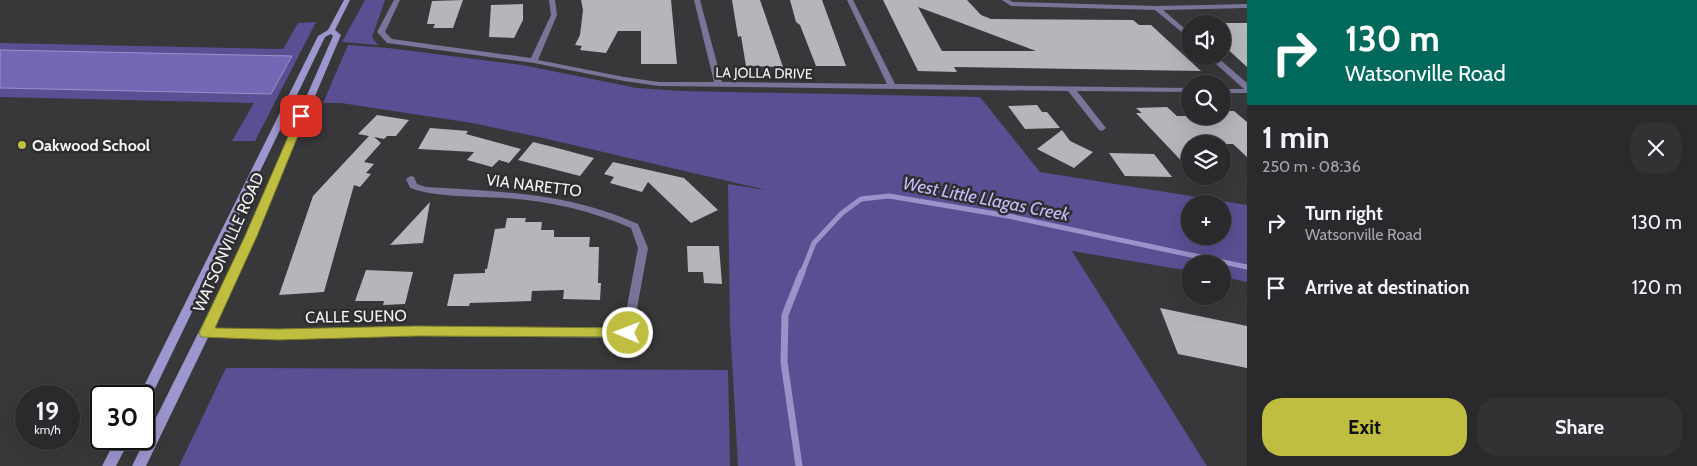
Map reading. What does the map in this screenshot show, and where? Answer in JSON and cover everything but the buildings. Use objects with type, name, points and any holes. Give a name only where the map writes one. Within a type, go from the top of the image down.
[{"type":"main road","name":"WATSONVILLE ROAD","points":[[151,385],[322,36],[331,31],[347,0]]},
{"type":"main road","name":"WATSONVILLE ROAD","points":[[140,466],[206,333],[251,236],[311,91],[337,35],[331,31]]},
{"type":"main road","points":[[109,466],[117,450]]},
{"type":"street","name":"LA JOLLA DRIVE","points":[[396,0],[381,32],[390,41],[534,61],[650,82],[719,85],[1181,90]]},
{"type":"street","points":[[534,61],[554,15],[552,0]]},
{"type":"street","points":[[697,0],[719,85]]},
{"type":"street","points":[[850,0],[892,87]]},
{"type":"street","points":[[1006,0],[1010,4],[1156,8],[1247,6]]},
{"type":"street","points":[[1156,8],[1181,30]]},
{"type":"street","points":[[1222,65],[1247,89]]},
{"type":"street","points":[[1071,89],[1102,128]]},
{"type":"street","points":[[1231,90],[1247,89]]},
{"type":"street","name":"VIA NARETTO","points":[[411,179],[413,186],[425,190],[526,196],[586,206],[612,214],[635,226],[644,248],[628,333]]},
{"type":"street","name":"CALLE SUENO","points":[[206,333],[278,334],[416,331],[628,333]]},
{"type":"shaded area","points":[[365,0],[385,0],[372,37],[378,45],[342,42]]},
{"type":"shaded area","points":[[316,22],[255,141],[232,141],[254,103],[0,97],[0,43],[283,49],[298,23]]},
{"type":"shaded area","points":[[348,45],[388,48],[522,65],[637,88],[682,91],[980,97],[1040,172],[1184,195],[1181,195],[1181,245],[1231,245],[1231,202],[1247,205],[1247,282],[1231,279],[1231,255],[1181,255],[1181,269],[1072,251],[1207,466],[738,466],[730,325],[728,184],[766,190],[472,123],[341,103],[323,103]]},
{"type":"shaded area","points":[[0,50],[292,56],[271,94],[0,88]]},
{"type":"shaded area","points":[[226,368],[728,370],[730,466],[179,466]]},
{"type":"waterway","name":"West Little Llagas Creek","points":[[802,273],[814,243],[842,213],[861,199],[889,196],[1008,216],[1247,267]]},
{"type":"waterway","name":"West Little Llagas Creek","points":[[799,466],[784,362],[785,315],[802,272]]},
{"type":"place","name":"Oakwood School","points":[[22,145]]},
{"type":"route","points":[[301,116],[251,236],[206,333],[278,334],[416,331],[628,333]]}]
